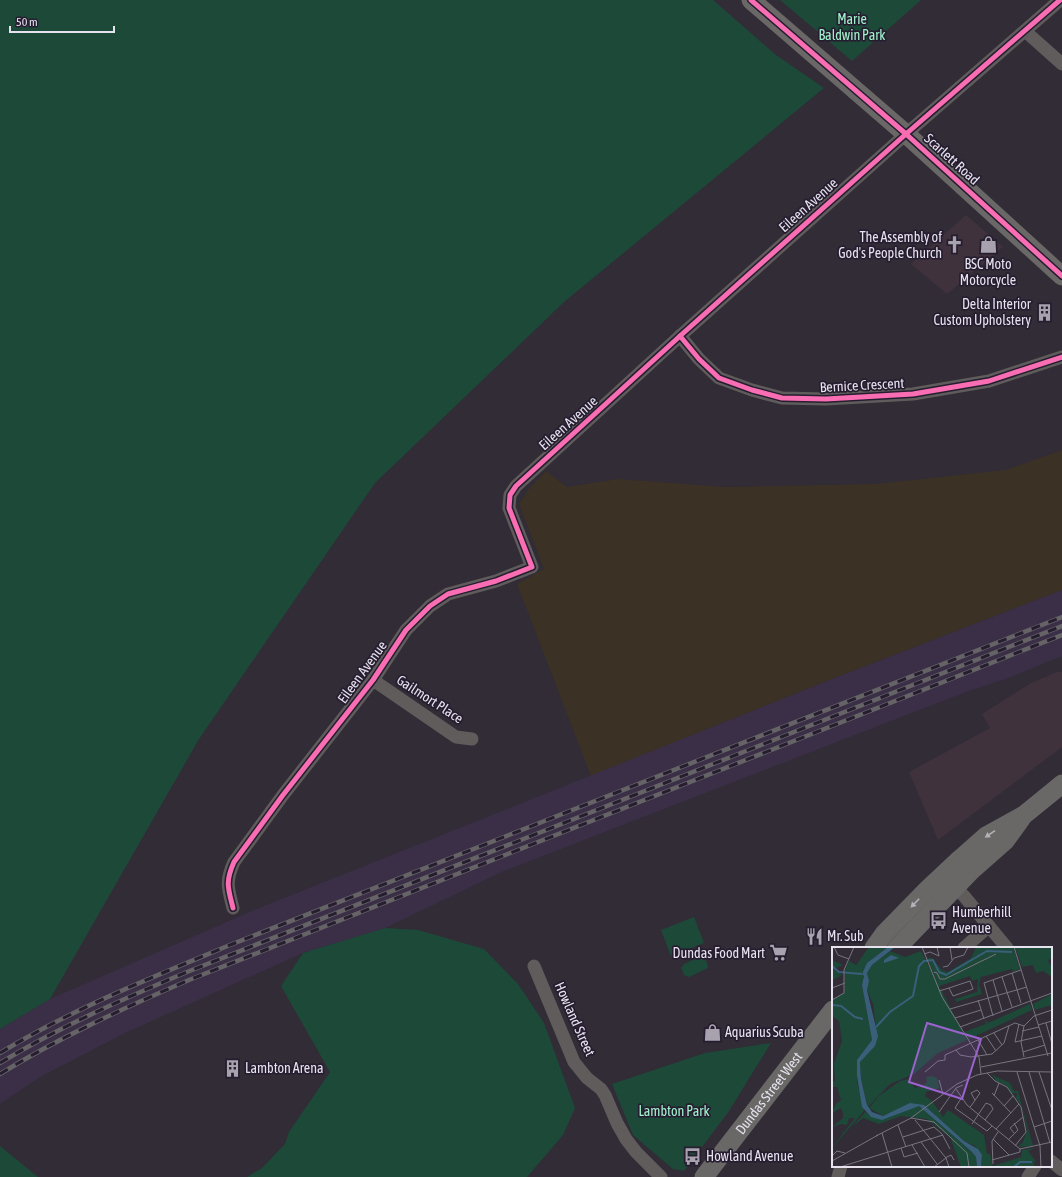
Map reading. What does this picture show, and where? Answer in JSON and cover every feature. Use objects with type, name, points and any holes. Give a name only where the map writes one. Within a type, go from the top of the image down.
[{"type":"main road","name":"Scarlett Road","points":[[751,0],[906,134],[1062,276]]},
{"type":"main road","points":[[875,947],[884,934],[949,881],[1005,841],[1024,815],[1062,784]]},
{"type":"main road","points":[[897,947],[949,881]]},
{"type":"main road","name":"Dundas Street West","points":[[704,1177],[832,1011]]},
{"type":"street","name":"Eileen Avenue","points":[[233,908],[228,888],[228,874],[234,862],[283,795],[373,680],[406,630],[430,606],[448,594],[496,581],[532,567],[509,508],[510,495],[516,486],[680,336],[906,134],[1060,0]]},
{"type":"street","points":[[1025,32],[1062,64]]},
{"type":"street","name":"Bernice Crescent","points":[[680,336],[699,359],[719,378],[752,390],[782,398],[826,399],[913,394],[989,381],[1062,357]]},
{"type":"street","name":"Gailmort Place","points":[[373,680],[456,737],[472,739]]},
{"type":"street","points":[[949,881],[964,896],[1006,947]]},
{"type":"street","points":[[965,947],[989,926]]},
{"type":"street","name":"Howland Street","points":[[534,966],[574,1062],[588,1078],[601,1089],[619,1128],[626,1139],[636,1152],[661,1177]]},
{"type":"street","points":[[1052,1162],[1062,1170]]},
{"type":"street","points":[[838,1177],[841,1167]]},
{"type":"street","points":[[1028,1177],[1034,1167]]},
{"type":"shaded area","points":[[966,215],[1003,247],[947,294],[911,264]]},
{"type":"shaded area","points":[[1062,450],[1062,590],[827,681],[591,776],[517,584],[544,569],[519,504],[528,490],[546,471],[567,487],[618,479],[725,487],[876,484],[1006,470]]},
{"type":"shaded area","points":[[1062,590],[1062,656],[1011,677],[966,692],[504,871],[385,928],[303,953],[125,1033],[40,1077],[0,1104],[0,1029],[50,999],[254,910],[827,681]]},
{"type":"shaded area","points":[[1057,672],[1062,672],[1062,747],[938,840],[909,772],[990,728],[982,714],[1031,683]]},
{"type":"green space","points":[[0,0],[713,0],[776,55],[824,88],[564,302],[375,483],[199,739],[50,999],[0,1029]]},
{"type":"green space","name":"Marie Baldwin Park","points":[[780,0],[921,0],[852,61]]},
{"type":"green space","points":[[694,917],[704,943],[671,956],[661,930]]},
{"type":"green space","points":[[385,928],[418,930],[484,949],[518,984],[544,1023],[575,1108],[563,1135],[527,1177],[247,1177],[262,1168],[285,1144],[289,1132],[330,1072],[281,986],[303,953]]},
{"type":"green space","points":[[697,958],[705,959],[708,968],[689,977],[684,975],[681,968],[684,964]]},
{"type":"green space","name":"Lambton Park","points":[[771,1043],[729,1111],[684,1171],[673,1169],[633,1135],[612,1084],[705,1053]]},
{"type":"green space","points":[[0,1146],[38,1177],[0,1177]]},
{"type":"railway","points":[[0,1053],[57,1021],[86,1007],[145,980],[235,943],[1062,617]]},
{"type":"railway","points":[[0,1063],[45,1037],[115,1003],[187,972],[1062,626]]},
{"type":"railway","points":[[0,1074],[23,1060],[93,1024],[140,1001],[189,980],[1062,635]]},
{"type":"cycle path","points":[[751,0],[906,134],[1062,276]]},
{"type":"cycle path","points":[[233,908],[228,880],[234,862],[283,795],[373,680],[406,630],[430,606],[448,594],[496,581],[532,567],[509,508],[510,495],[516,486],[680,336],[906,134],[1060,0]]},
{"type":"cycle path","points":[[680,336],[699,359],[719,378],[752,390],[782,398],[826,399],[913,394],[989,381],[1062,357]]},
{"type":"place","name":"BSC Moto Motorcycle","points":[[988,244]]},
{"type":"place","name":"The Assembly of God's People Church","points":[[955,245]]},
{"type":"place","name":"Delta Interior Custom Upholstery","points":[[1044,312]]},
{"type":"place","name":"Humberhill Avenue","points":[[939,920]]},
{"type":"place","name":"Mr. Sub","points":[[814,936]]},
{"type":"place","name":"Dundas Food Mart","points":[[778,953]]},
{"type":"place","name":"Aquarius Scuba","points":[[712,1032]]},
{"type":"place","name":"Lambton Arena","points":[[232,1068]]},
{"type":"place","name":"Howland Avenue","points":[[693,1156]]}]
